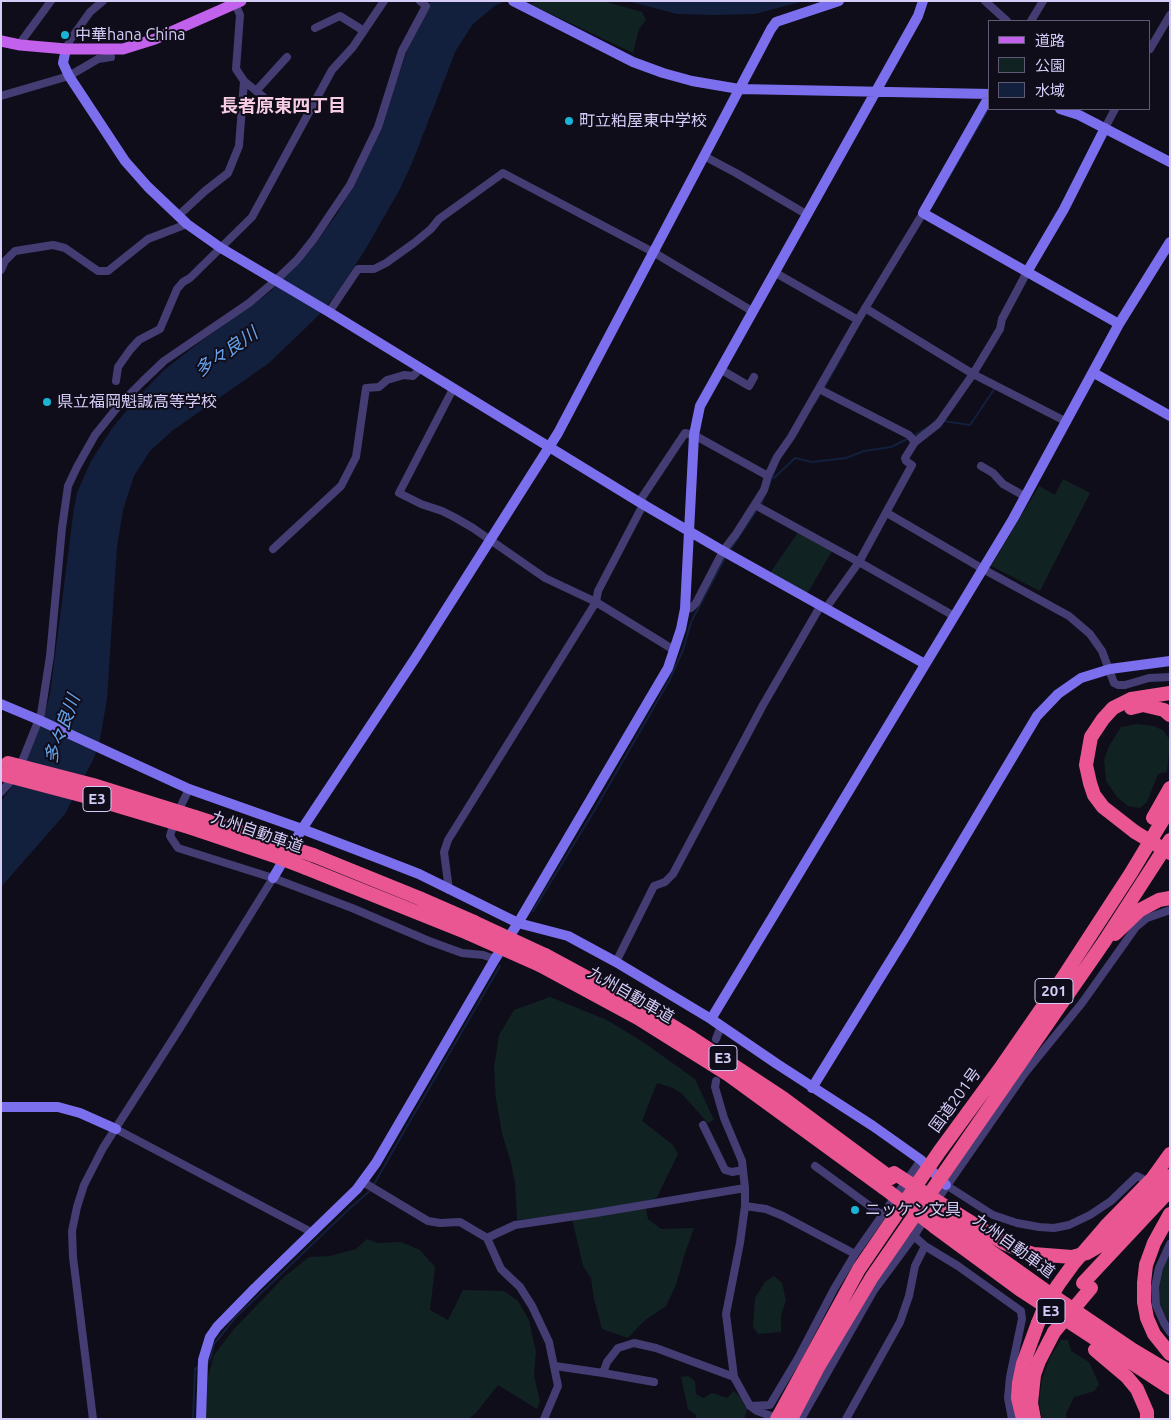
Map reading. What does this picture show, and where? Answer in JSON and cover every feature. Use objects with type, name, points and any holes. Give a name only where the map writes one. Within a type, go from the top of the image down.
[{"type":"highway","points":[[1170,694],[1131,698],[1113,708],[1103,718],[1091,737],[1086,765],[1094,796],[1103,807],[1170,853]]},
{"type":"highway","points":[[1170,715],[1159,709],[1143,705],[1128,709],[1115,716],[1104,729],[1097,742],[1095,758],[1095,774],[1100,788],[1108,800],[1137,829],[1170,844]]},
{"type":"highway","name":"九州自動車道","points":[[3,768],[88,796],[193,822],[276,850],[471,928],[543,960],[643,1008],[692,1038],[751,1076],[825,1128],[890,1180]]},
{"type":"highway","points":[[1084,946],[1105,903],[1170,788]]},
{"type":"highway","name":"国道201号","points":[[777,1419],[859,1269],[924,1164],[999,1070],[1084,946],[1170,808]]},
{"type":"highway","name":"国道201号","points":[[791,1419],[817,1369],[872,1277],[943,1182],[1170,840]]},
{"type":"highway","points":[[1104,942],[1122,929],[1140,910],[1159,900],[1170,898]]},
{"type":"highway","name":"九州自動車道","points":[[543,960],[728,1075],[890,1180],[1046,1291],[1133,1350],[1170,1372]]},
{"type":"highway","points":[[1034,1419],[1031,1403],[1034,1375],[1046,1328],[1044,1308],[1074,1263],[1152,1178],[1170,1154]]},
{"type":"highway","points":[[890,1180],[942,1217],[1018,1250],[1033,1254],[1072,1257],[1087,1253],[1099,1246],[1170,1176]]},
{"type":"highway","points":[[1087,1286],[1170,1190]]},
{"type":"highway","points":[[1022,1414],[1026,1376],[1036,1346],[1046,1328],[1170,1201]]},
{"type":"highway","points":[[1170,1214],[1154,1242],[1146,1265],[1144,1283],[1144,1302],[1148,1318],[1154,1334],[1170,1354]]},
{"type":"highway","name":"九州自動車道","points":[[942,1217],[1022,1292],[1170,1388]]},
{"type":"highway","points":[[1022,1292],[1127,1377],[1142,1399],[1147,1412],[1147,1419]]},
{"type":"main road","points":[[1,41],[20,45],[66,49],[123,48],[155,39],[237,2]]},
{"type":"street","points":[[20,45],[52,1]]},
{"type":"street","points":[[103,1],[90,12],[70,40],[63,63],[69,76],[124,161],[187,224],[221,248],[689,532],[925,664]]},
{"type":"street","points":[[116,381],[118,367],[130,350],[139,340],[160,329],[177,289],[252,218],[332,70],[353,47],[384,1]]},
{"type":"street","points":[[1,792],[9,783],[23,759],[41,721],[50,656],[62,528],[68,486],[77,467],[95,436],[120,404],[164,360],[249,303],[297,260],[314,240],[350,185],[378,127],[402,51],[426,6],[420,1]]},
{"type":"street","points":[[93,1419],[73,1257],[72,1231],[76,1207],[84,1185],[103,1148],[302,829],[416,657],[550,447],[771,29],[776,22],[839,1]]},
{"type":"street","points":[[201,1419],[203,1360],[210,1337],[217,1327],[255,1288],[363,1182],[388,1145],[668,668],[681,629],[685,610],[694,436],[700,406],[918,16],[924,1]]},
{"type":"street","points":[[985,1],[1006,20]]},
{"type":"street","points":[[1032,20],[1043,1]]},
{"type":"street","points":[[237,2],[240,15],[236,69],[244,81],[266,100],[266,104]]},
{"type":"street","points":[[517,3],[649,68],[692,81],[739,89],[988,95]]},
{"type":"street","points":[[1151,47],[1170,15]]},
{"type":"street","points":[[315,28],[340,16],[364,31]]},
{"type":"street","points":[[1,96],[69,76],[98,59],[111,57]]},
{"type":"street","points":[[256,91],[287,57]]},
{"type":"street","points":[[178,216],[204,191],[228,173],[239,146],[244,81]]},
{"type":"street","points":[[685,610],[691,608],[696,603],[723,551],[764,490],[768,476],[988,99]]},
{"type":"street","points":[[1063,110],[1104,128],[1170,162]]},
{"type":"street","points":[[616,962],[654,886],[665,882],[673,874],[763,705],[824,607],[859,562],[912,465],[905,458],[915,442],[938,424],[973,374],[1000,329],[1002,319],[1064,209],[1113,110]]},
{"type":"street","points":[[704,156],[806,214]]},
{"type":"street","points":[[329,312],[358,269],[374,269],[386,263],[431,229],[439,219],[503,174],[654,252],[752,311]]},
{"type":"street","points":[[923,213],[1120,324]]},
{"type":"street","points":[[1,270],[5,261],[15,251],[53,244],[65,248],[98,271],[108,271],[148,239],[187,224]]},
{"type":"street","points":[[712,1019],[1026,497],[1120,324],[1170,242]]},
{"type":"street","points":[[774,272],[858,320]]},
{"type":"street","points":[[865,308],[973,374],[1067,422]]},
{"type":"street","points":[[273,549],[341,486],[356,456],[366,388],[379,387],[387,380],[404,375],[413,376],[420,369]]},
{"type":"street","points":[[720,369],[749,386],[754,377]]},
{"type":"street","points":[[1094,372],[1170,416]]},
{"type":"street","points":[[453,389],[400,494],[454,517],[545,578],[596,602],[674,650]]},
{"type":"street","points":[[819,389],[909,435],[915,442]]},
{"type":"street","points":[[450,890],[444,852],[448,840],[596,602],[598,591],[641,502],[686,433],[768,476]]},
{"type":"street","points":[[981,466],[993,473],[1003,484],[1026,497]]},
{"type":"street","points":[[755,505],[954,616]]},
{"type":"street","points":[[887,513],[1068,616],[1090,634],[1102,651],[1114,683],[1125,685],[1148,678],[1170,677]]},
{"type":"street","points":[[812,1088],[907,934],[1037,716],[1058,694],[1081,678],[1110,669],[1170,661]]},
{"type":"street","points":[[1,704],[189,789],[302,829],[419,874],[518,923],[568,936],[712,1019],[812,1088],[873,1126],[924,1164],[943,1182],[993,1215],[1017,1223],[1039,1227],[1054,1228],[1069,1225],[1090,1215],[1112,1200],[1137,1176],[1143,1179]]},
{"type":"street","points":[[189,789],[176,816],[170,836],[178,848],[273,878],[462,953],[483,955],[495,960]]},
{"type":"street","points":[[801,1419],[874,1290],[914,1236],[943,1182],[1082,1003],[1136,928],[1147,918],[1170,910]]},
{"type":"street","points":[[716,1039],[721,1026]]},
{"type":"street","points":[[716,1081],[715,1087],[724,1118],[742,1161],[745,1188],[745,1206],[726,1314],[734,1377],[755,1412],[777,1419]]},
{"type":"street","points":[[1,1107],[58,1107],[80,1112],[313,1232]]},
{"type":"street","points":[[703,1125],[725,1170],[732,1172],[743,1170]]},
{"type":"street","points":[[755,1412],[770,1405],[855,1254],[882,1215],[924,1164]]},
{"type":"street","points":[[816,1166],[882,1215]]},
{"type":"street","points":[[363,1182],[428,1221],[440,1224],[460,1222],[487,1238],[501,1269],[520,1288],[532,1306],[549,1342],[558,1386],[544,1419]]},
{"type":"street","points":[[487,1238],[515,1225],[745,1188]]},
{"type":"street","points":[[745,1206],[766,1209],[783,1216],[855,1254]]},
{"type":"street","points":[[914,1236],[925,1246],[958,1266],[1021,1311],[1022,1319],[1009,1391],[1012,1419]]},
{"type":"street","points":[[1170,1244],[1159,1268],[1155,1288],[1156,1305],[1170,1332]]},
{"type":"street","points":[[846,1419],[900,1322],[909,1296],[915,1266],[925,1246]]},
{"type":"street","points":[[603,1374],[607,1362],[618,1348],[634,1342],[656,1348],[734,1377]]},
{"type":"street","points":[[555,1366],[654,1382]]},
{"type":"green space","points":[[540,1],[603,1],[642,12],[646,20],[639,29],[633,53],[530,4]]},
{"type":"green space","points":[[1063,479],[1090,493],[1040,591],[991,566],[1039,486],[1055,495]]},
{"type":"green space","points":[[799,531],[832,551],[807,594],[770,573]]},
{"type":"green space","points":[[1137,724],[1154,726],[1164,731],[1170,741],[1167,772],[1158,774],[1147,802],[1140,808],[1128,806],[1117,797],[1106,781],[1104,760],[1109,746],[1121,727]]},
{"type":"green space","points":[[550,997],[607,1020],[643,1042],[695,1079],[714,1120],[708,1123],[682,1094],[673,1088],[657,1083],[642,1121],[673,1145],[678,1154],[657,1197],[645,1204],[648,1219],[661,1229],[694,1228],[676,1285],[666,1306],[644,1321],[628,1338],[602,1329],[591,1278],[583,1266],[571,1214],[517,1220],[515,1183],[502,1133],[496,1099],[494,1068],[499,1035],[514,1010]]},
{"type":"green space","points":[[367,1239],[377,1243],[401,1242],[420,1250],[435,1267],[430,1310],[448,1320],[463,1290],[504,1291],[518,1301],[529,1320],[536,1352],[534,1375],[540,1402],[537,1409],[498,1385],[476,1413],[468,1419],[205,1419],[208,1377],[214,1355],[234,1329],[284,1277],[309,1257],[330,1256],[356,1249]]},
{"type":"green space","points":[[1169,1256],[1170,1324],[1160,1304],[1158,1285]]},
{"type":"green space","points":[[774,1276],[782,1283],[786,1301],[781,1315],[781,1332],[758,1334],[753,1327],[755,1298],[765,1282]]},
{"type":"green space","points":[[1061,1340],[1068,1340],[1071,1351],[1089,1362],[1099,1384],[1095,1391],[1074,1397],[1066,1414],[1067,1419],[1042,1419],[1039,1403],[1042,1379],[1050,1357]]},
{"type":"green space","points":[[688,1376],[695,1381],[696,1394],[703,1398],[712,1393],[727,1398],[734,1391],[741,1398],[747,1410],[744,1419],[696,1419],[696,1415],[688,1409],[681,1377]]},
{"type":"water","name":"多々良川","points":[[431,1],[506,1],[496,5],[473,24],[456,50],[400,189],[365,250],[337,293],[319,315],[269,363],[172,431],[150,451],[134,476],[123,510],[117,547],[107,699],[100,739],[94,758],[65,814],[1,887],[1,801],[26,760],[44,716],[50,694],[74,508],[77,493],[91,461],[113,427],[164,370],[271,291],[311,249],[337,214],[360,173],[379,131],[412,37]]},
{"type":"water","points":[[627,1],[804,1],[755,14],[714,15],[677,14]]},
{"type":"waterway","points":[[931,208],[988,109]]},
{"type":"waterway","points":[[824,388],[846,349]]},
{"type":"waterway","points":[[943,421],[970,425],[995,388]]},
{"type":"waterway","points":[[815,403],[821,392]]},
{"type":"waterway","points":[[913,436],[936,420],[938,421]]},
{"type":"waterway","points":[[774,478],[795,458],[812,462],[846,458],[864,451],[891,447],[909,438]]},
{"type":"waterway","points":[[768,488],[777,465]]},
{"type":"waterway","points":[[761,504],[765,495]]},
{"type":"waterway","points":[[730,550],[758,508]]},
{"type":"waterway","points":[[533,911],[594,811],[669,681],[683,650],[691,622],[726,556]]},
{"type":"waterway","points":[[373,1186],[500,966]]},
{"type":"waterway","points":[[206,1364],[211,1357],[214,1344],[235,1318],[371,1190]]},
{"type":"waterway","points":[[193,1419],[195,1369],[199,1367]]},
{"type":"place","name":"中華hana China","points":[[65,35]]},
{"type":"place","name":"町立粕屋東中学校","points":[[569,121]]},
{"type":"place","name":"県立福岡魁誠高等学校","points":[[47,402]]},
{"type":"place","name":"ニッケン文具","points":[[855,1210]]},
{"type":"district","name":"長者原東四丁目","points":[[283,106]]}]
